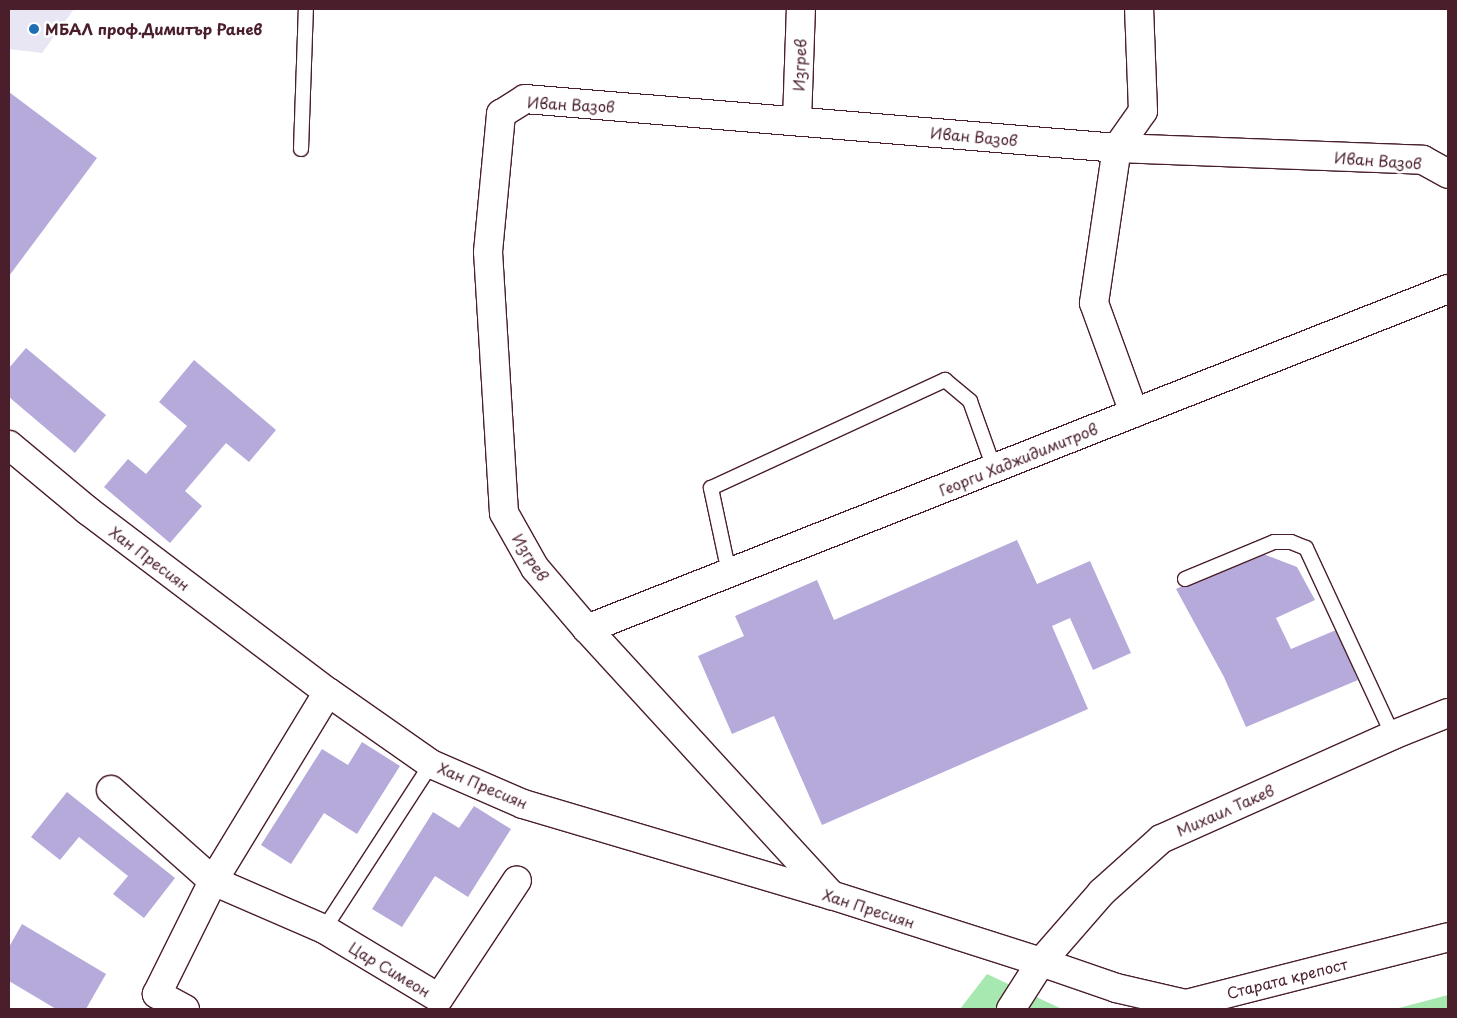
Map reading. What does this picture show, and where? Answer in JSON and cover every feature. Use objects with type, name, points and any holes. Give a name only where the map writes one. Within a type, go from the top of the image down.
[{"type":"street","name":"Изгрев","points":[[797,121],[801,9]]},
{"type":"street","points":[[1134,413],[1094,303],[1117,148],[1143,111],[1139,9]]},
{"type":"street","name":"Иван Вазов","points":[[501,114],[525,99],[1117,148],[1423,160],[1448,174]]},
{"type":"street","name":"Изгрев","points":[[501,114],[488,252],[504,513],[535,568],[587,629],[831,895]]},
{"type":"street","name":"Георги Хаджидимитров","points":[[587,629],[1448,289]]},
{"type":"street","name":"Хан Пресиян","points":[[10,447],[87,510],[328,692],[431,764],[523,804],[831,895],[1041,962]]},
{"type":"street","points":[[185,1009],[157,994],[213,881],[328,692]]},
{"type":"street","name":"Михаил Такев","points":[[1011,1009],[1041,962],[1102,892],[1161,839],[1392,735],[1448,713]]},
{"type":"street","name":"Цар Симеон","points":[[111,790],[213,881],[324,929],[439,998],[517,880]]},
{"type":"street","name":"Старата крепост","points":[[1041,962],[1116,988],[1186,1004],[1448,937]]},
{"type":"lane","points":[[301,149],[306,9]]},
{"type":"lane","points":[[729,573],[711,488],[945,380],[970,401],[994,468]]},
{"type":"lane","points":[[1185,579],[1274,542],[1292,542],[1306,548],[1392,735]]},
{"type":"lane","points":[[324,929],[431,764]]},
{"type":"shaded area","name":"МБАЛ проф.Димитър Ранев","points":[[9,9],[74,9],[42,53],[9,49]]},
{"type":"green space","points":[[987,974],[1062,1009],[960,1009]]},
{"type":"green space","points":[[1448,995],[1448,1009],[1395,1009]]},
{"type":"building","points":[[9,92],[97,158],[9,276]]},
{"type":"building","points":[[26,348],[106,415],[75,453],[9,397],[9,368]]},
{"type":"building","points":[[194,360],[276,430],[249,462],[226,443],[185,491],[202,506],[170,543],[104,487],[128,459],[146,474],[187,426],[159,402]]},
{"type":"building","points":[[1017,540],[1037,584],[1090,561],[1131,653],[1093,670],[1070,618],[1052,626],[1088,709],[822,825],[774,716],[732,734],[698,656],[744,636],[735,616],[817,580],[834,620]]},
{"type":"building","points":[[1258,552],[1297,567],[1315,600],[1276,618],[1291,649],[1336,630],[1358,680],[1246,727],[1224,677],[1176,589]]},
{"type":"building","points":[[362,742],[400,766],[357,834],[324,813],[291,864],[261,845],[322,749],[348,765]]},
{"type":"building","points":[[67,792],[175,878],[144,918],[113,894],[128,876],[79,837],[60,860],[31,837]]},
{"type":"building","points":[[474,806],[511,829],[468,897],[435,876],[402,927],[372,909],[433,812],[459,828]]},
{"type":"building","points":[[22,924],[106,974],[86,1009],[56,1009],[9,981],[9,947]]},
{"type":"place","name":"МБАЛ проф.Димитър Ранев","points":[[34,29]]}]
